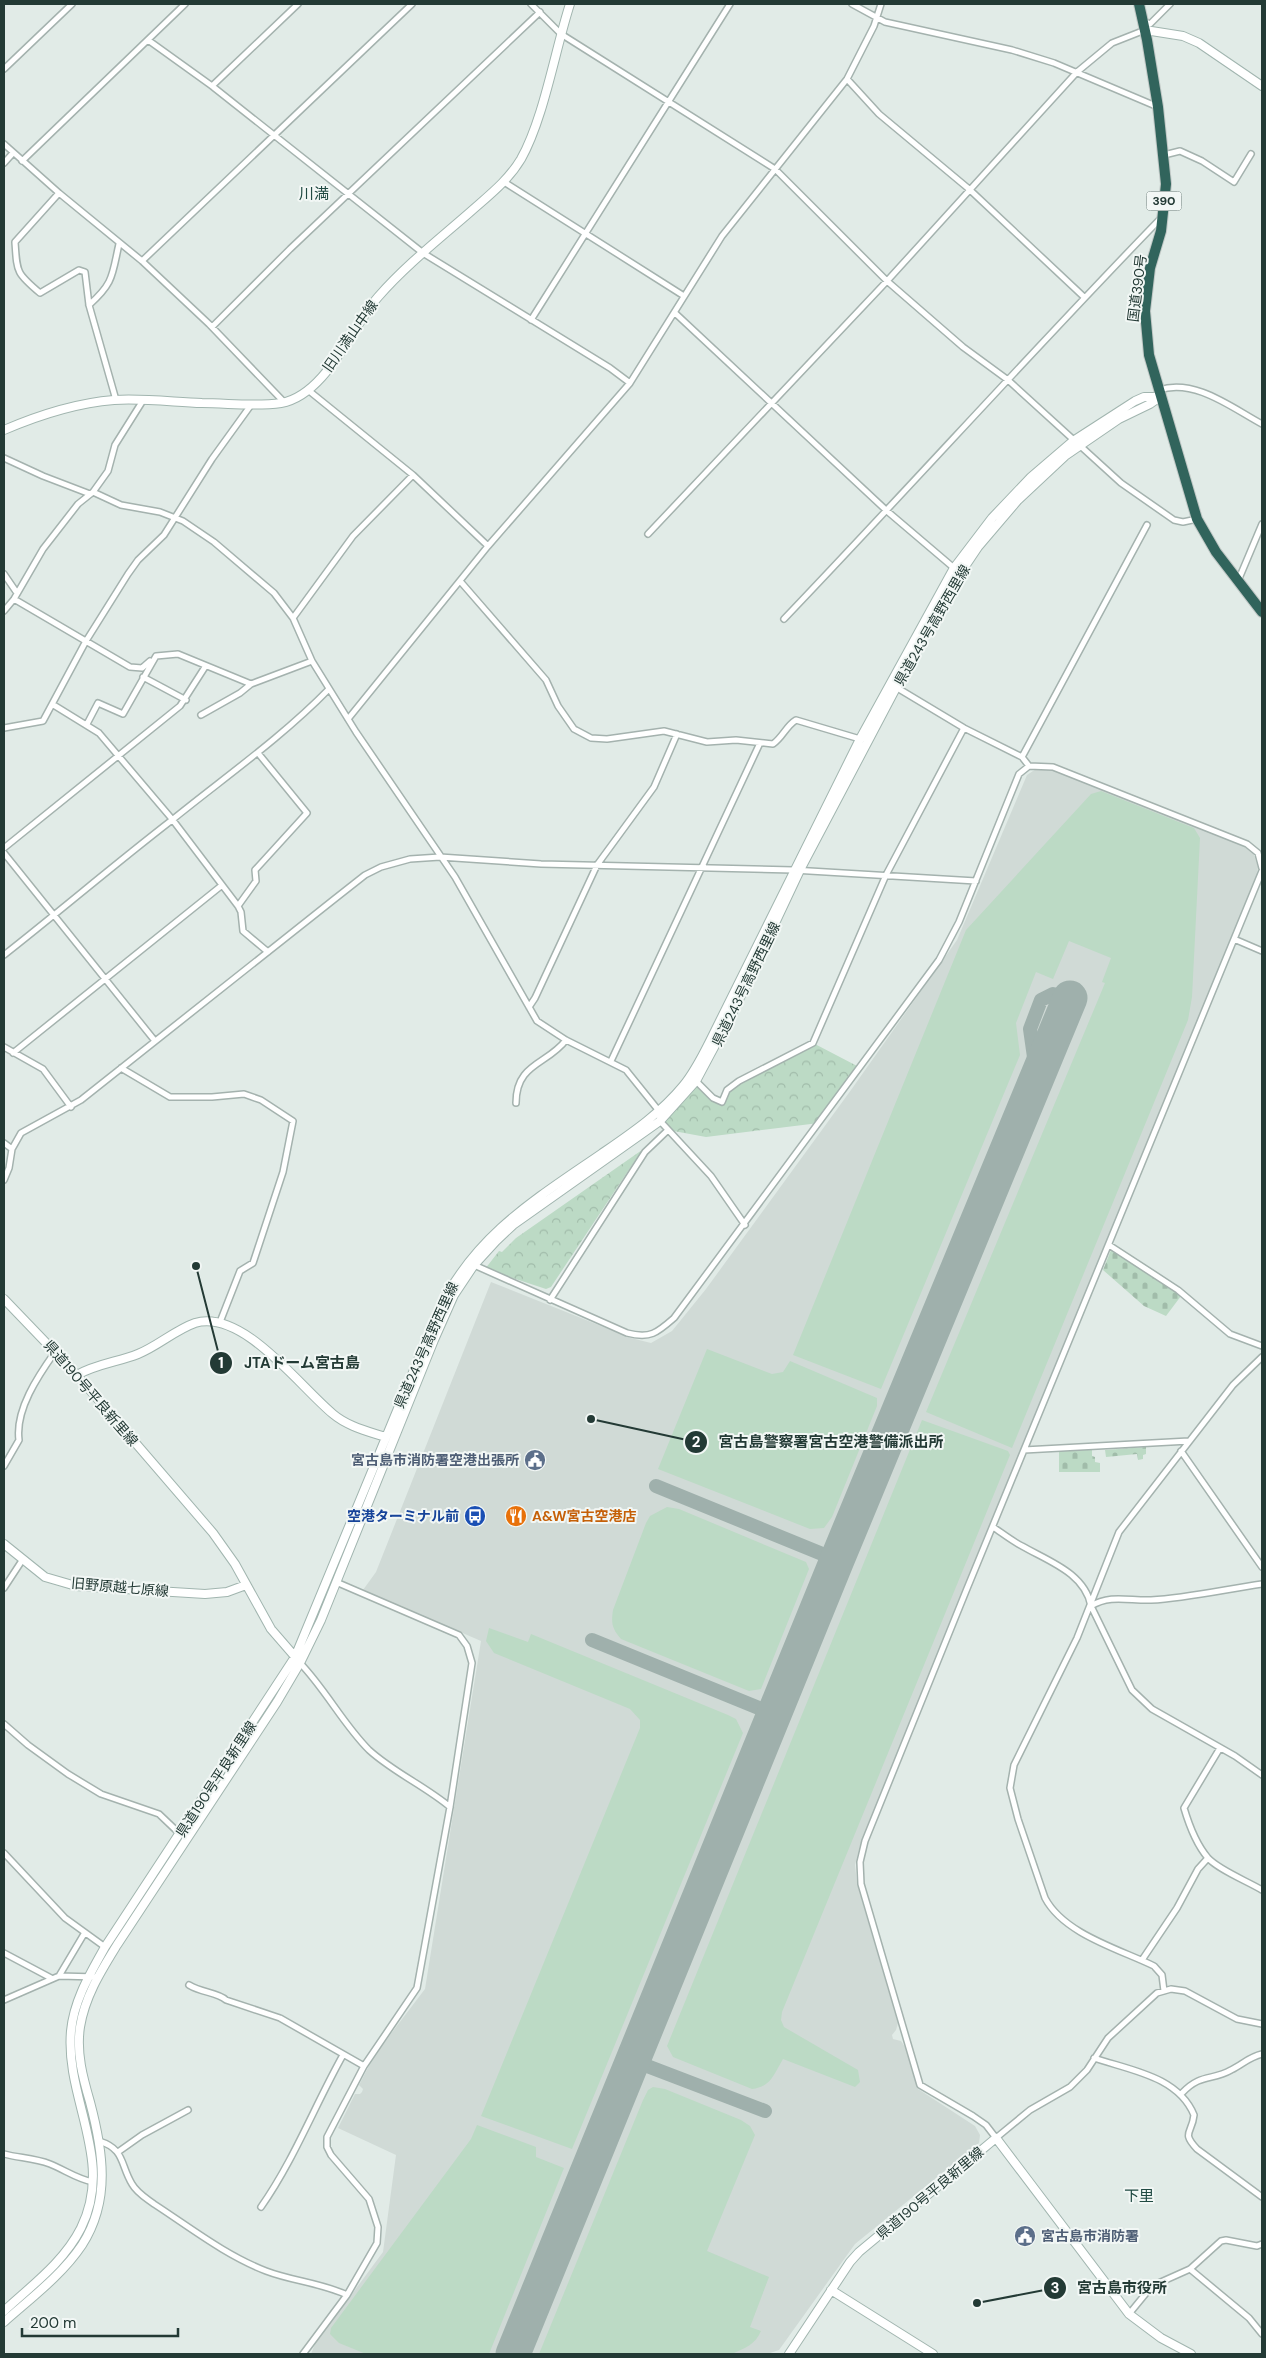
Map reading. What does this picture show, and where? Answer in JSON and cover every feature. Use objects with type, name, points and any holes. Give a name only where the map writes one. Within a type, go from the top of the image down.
[{"type":"highway","name":"国道390号","points":[[1138,4],[1144,25],[1158,107],[1166,184],[1163,216],[1150,268],[1145,311],[1147,347],[1159,394],[1197,519],[1216,552],[1262,612]]},
{"type":"main road","name":"旧川満山中線","points":[[4,430],[52,411],[116,400],[251,405],[284,402],[308,390],[320,379],[359,320],[379,296],[423,253],[504,182],[521,158],[531,136],[570,4]]},
{"type":"main road","points":[[1144,25],[1183,36],[1199,43],[1262,86]]},
{"type":"main road","name":"県道243号高野西里線","points":[[298,1660],[385,1437],[446,1294],[476,1250],[509,1220],[624,1138],[659,1111],[682,1087],[701,1059],[954,568],[1011,497],[1075,444],[1135,401],[1159,394]]},
{"type":"main road","name":"県道243号高野西里線","points":[[298,1660],[336,1582],[442,1320],[454,1295],[474,1265],[513,1225],[660,1121],[696,1081],[732,1015],[797,870],[860,739],[944,599],[978,547],[1018,500],[1075,444]]},
{"type":"main road","name":"県道190号平良新里線","points":[[4,1299],[77,1375],[225,1548],[271,1629],[298,1660]]},
{"type":"main road","points":[[77,1375],[88,1368],[137,1354],[196,1323],[220,1322],[231,1325],[252,1338],[334,1415],[353,1426],[385,1437]]},
{"type":"main road","name":"旧野原越七原線","points":[[4,1544],[45,1577],[76,1586],[206,1594],[227,1592],[246,1585]]},
{"type":"main road","name":"県道190号平良新里線","points":[[4,2322],[60,2271],[82,2244],[90,2229],[102,2190],[99,2141],[83,2076],[80,2028],[93,1976],[105,1947],[298,1660]]},
{"type":"main road","name":"県道190号平良新里線","points":[[4,2311],[51,2268],[72,2244],[86,2217],[93,2182],[92,2150],[71,2058],[73,2022],[78,2002],[93,1976],[277,1702],[298,1660]]},
{"type":"main road","name":"県道190号平良新里線","points":[[789,2354],[831,2290],[859,2252],[996,2138],[1129,2314],[1161,2338],[1190,2354]]},
{"type":"main road","points":[[831,2290],[933,2354]]},
{"type":"street","points":[[4,69],[72,4]]},
{"type":"street","points":[[22,161],[185,4]]},
{"type":"street","points":[[212,86],[298,4]]},
{"type":"street","points":[[142,262],[412,4]]},
{"type":"street","points":[[531,4],[561,34],[775,169],[887,281],[963,347],[1008,380],[1075,444],[1120,483],[1161,512],[1182,522],[1197,519]]},
{"type":"street","points":[[531,320],[730,4]]},
{"type":"street","points":[[852,4],[877,18],[912,29],[1012,50],[1077,72],[1158,107]]},
{"type":"street","points":[[348,719],[488,546],[630,382],[722,236],[847,79],[877,18],[881,4]]},
{"type":"street","points":[[648,534],[887,281],[1077,72],[1112,43],[1144,25],[1150,24],[1170,4]]},
{"type":"street","points":[[212,327],[348,194],[540,12]]},
{"type":"street","points":[[148,40],[212,86],[423,253],[630,382]]},
{"type":"street","points":[[847,79],[880,114],[970,189],[1084,297]]},
{"type":"street","points":[[4,144],[142,262],[212,327],[284,402]]},
{"type":"street","points":[[1164,155],[1180,150],[1202,161],[1234,182],[1251,154]]},
{"type":"street","points":[[4,163],[13,153]]},
{"type":"street","points":[[504,182],[684,296]]},
{"type":"street","points":[[59,193],[15,242],[17,269],[25,280],[40,293],[79,270],[85,272],[89,304],[116,400]]},
{"type":"street","points":[[784,619],[1084,297],[1163,216]]},
{"type":"street","points":[[89,304],[104,291],[111,281],[119,244]]},
{"type":"street","points":[[675,312],[770,405],[886,511],[954,568]]},
{"type":"street","points":[[1159,394],[1166,388],[1191,388],[1221,401],[1262,424]]},
{"type":"street","points":[[308,390],[412,475],[488,546]]},
{"type":"street","points":[[4,612],[14,600],[47,542],[78,504],[92,493],[108,470],[115,445],[142,402]]},
{"type":"street","points":[[4,728],[42,720],[86,640],[128,574],[138,560],[164,535],[174,516],[212,459],[251,405]]},
{"type":"street","points":[[4,458],[43,476],[121,505],[174,516],[214,542],[274,593],[293,618],[312,661],[348,719],[455,877],[483,923],[537,1021],[566,1040],[626,1070],[659,1111],[660,1121],[711,1176],[745,1225]]},
{"type":"street","points":[[293,618],[353,536],[412,475]]},
{"type":"street","points":[[1238,581],[1262,524]]},
{"type":"street","points":[[1022,757],[1147,525]]},
{"type":"street","points":[[4,574],[17,593]]},
{"type":"street","points":[[460,581],[546,680],[558,706],[574,729],[591,738],[607,739],[664,731],[707,742],[736,740],[773,744],[780,739],[790,724],[796,720],[860,739]]},
{"type":"street","points":[[14,600],[130,667],[142,668],[156,656],[178,654],[205,667],[251,684]]},
{"type":"street","points":[[87,724],[98,703],[124,714],[156,656]]},
{"type":"street","points":[[201,715],[240,693],[251,684],[312,661]]},
{"type":"street","points":[[4,848],[118,758],[186,700],[205,667]]},
{"type":"street","points":[[143,677],[186,700]]},
{"type":"street","points":[[892,686],[964,728],[1022,757],[1029,766]]},
{"type":"street","points":[[4,955],[172,819],[258,753],[308,711],[329,689]]},
{"type":"street","points":[[52,704],[99,733],[118,758],[172,819],[238,906],[241,912],[243,930],[268,952]]},
{"type":"street","points":[[696,1081],[713,1098],[722,1102],[727,1090],[739,1081],[813,1043],[886,875],[964,728]]},
{"type":"street","points":[[529,1007],[535,998],[597,865],[654,787],[677,734]]},
{"type":"street","points":[[611,1061],[760,743]]},
{"type":"street","points":[[238,906],[256,881],[255,870],[306,813],[258,753]]},
{"type":"street","points":[[474,1265],[626,1333],[644,1335],[659,1332],[674,1318],[745,1225],[938,960],[959,922],[1019,774],[1029,766],[1053,767],[1247,844],[1258,853],[1262,870],[865,1842],[859,1870],[864,1894],[920,2085],[986,2125],[996,2138],[1030,2110],[1070,2087],[1087,2070],[1103,2044],[1127,2019],[1150,1998],[1164,1991],[1185,1991],[1237,2019],[1262,2024]]},
{"type":"street","points":[[4,854],[155,1042]]},
{"type":"street","points":[[4,1180],[12,1149],[21,1133],[71,1107],[364,875],[398,862],[440,857],[489,862],[797,870],[976,881]]},
{"type":"street","points":[[13,1053],[104,978],[221,886]]},
{"type":"street","points":[[1234,939],[1262,951]]},
{"type":"street","points":[[516,1103],[516,1091],[521,1077],[536,1064],[561,1048],[566,1040]]},
{"type":"street","points":[[4,1047],[43,1069],[71,1107]]},
{"type":"street","points":[[121,1068],[170,1097],[212,1098],[244,1094],[261,1100],[293,1121],[283,1172],[253,1263],[240,1271],[220,1322]]},
{"type":"street","points":[[550,1300],[645,1152],[668,1130]]},
{"type":"street","points":[[4,1143],[12,1149]]},
{"type":"street","points":[[1109,1245],[1178,1290],[1230,1334],[1262,1346]]},
{"type":"street","points":[[4,1466],[20,1440],[19,1416],[55,1352]]},
{"type":"street","points":[[1164,1991],[1162,1975],[1158,1970],[1142,1960],[1068,1925],[1051,1910],[1018,1819],[1010,1788],[1014,1765],[1051,1693],[1091,1606],[1119,1532],[1233,1385],[1262,1357]]},
{"type":"street","points":[[1024,1450],[1189,1441]]},
{"type":"street","points":[[1181,1451],[1262,1567]]},
{"type":"street","points":[[993,1527],[1020,1546],[1070,1573],[1089,1594],[1091,1606],[1132,1690],[1152,1709],[1220,1748],[1262,1775]]},
{"type":"street","points":[[4,1588],[23,1559]]},
{"type":"street","points":[[303,2354],[347,2295],[378,2243],[378,2227],[369,2199],[331,2155],[327,2146],[328,2137],[364,2066],[417,1988],[450,1807],[472,1663],[467,1646],[459,1635],[442,1626],[336,1582]]},
{"type":"street","points":[[1091,1606],[1098,1601],[1116,1598],[1151,1600],[1262,1584]]},
{"type":"street","points":[[298,1660],[316,1679],[343,1718],[369,1749],[450,1807]]},
{"type":"street","points":[[4,1724],[28,1745],[68,1774],[101,1794],[159,1814],[180,1835]]},
{"type":"street","points":[[1220,1748],[1184,1808],[1193,1835],[1208,1858],[1262,1889]]},
{"type":"street","points":[[4,1853],[65,1918],[84,1934],[105,1947]]},
{"type":"street","points":[[1142,1960],[1177,1908],[1198,1869],[1208,1858]]},
{"type":"street","points":[[59,1976],[84,1934]]},
{"type":"street","points":[[4,1953],[51,1978]]},
{"type":"street","points":[[4,2000],[51,1978],[59,1976],[93,1976]]},
{"type":"street","points":[[189,1985],[201,1992],[221,1996],[226,2000],[280,2018],[364,2066]]},
{"type":"street","points":[[1182,2093],[1196,2080],[1228,2072],[1250,2056],[1262,2054]]},
{"type":"street","points":[[261,2207],[289,2161],[319,2098],[343,2055]]},
{"type":"street","points":[[1094,2058],[1163,2081],[1182,2093],[1194,2115],[1188,2134],[1190,2141],[1197,2150],[1262,2197]]},
{"type":"street","points":[[118,2152],[142,2135],[188,2110]]},
{"type":"street","points":[[99,2141],[111,2144],[118,2152],[132,2184],[141,2195],[206,2239],[265,2271],[296,2281],[336,2290],[347,2295]]},
{"type":"street","points":[[4,2154],[24,2156],[50,2164],[81,2179],[93,2182]]},
{"type":"street","points":[[1129,2314],[1152,2286],[1190,2270],[1221,2242],[1226,2240],[1257,2246],[1262,2244]]},
{"type":"street","points":[[1190,2270],[1249,2318],[1262,2334]]},
{"type":"shaded area","points":[[1044,768],[1061,772],[1245,847],[1253,852],[1258,867],[1257,876],[860,1845],[855,1865],[857,1884],[898,2023],[892,2035],[893,2039],[901,2041],[905,2047],[918,2089],[975,2126],[980,2135],[979,2143],[855,2244],[779,2350],[767,2354],[311,2354],[315,2344],[383,2252],[396,2155],[338,2128],[355,2094],[362,2092],[363,2089],[359,2085],[374,2056],[425,1989],[481,1641],[363,1590],[376,1572],[491,1282],[631,1338],[651,1343],[672,1331],[706,1289],[851,1090],[957,940],[1027,775],[1036,769]]},
{"type":"green space","points":[[1101,791],[1194,828],[1200,838],[1192,997],[1188,1020],[1012,1448],[926,1412],[1105,983],[1102,982],[1111,958],[1069,941],[1053,979],[1036,972],[1016,1023],[1020,1055],[881,1389],[793,1355],[966,930],[1091,794]]},
{"type":"green space","points":[[813,1043],[859,1067],[819,1123],[706,1137],[668,1130],[660,1121],[696,1081],[713,1098],[722,1102],[727,1090]]},
{"type":"green space","points":[[642,1150],[551,1287],[546,1289],[485,1269],[499,1251],[502,1252],[516,1238]]},
{"type":"green space","points":[[1111,1250],[1150,1273],[1181,1296],[1166,1316],[1144,1306],[1103,1270]]},
{"type":"green space","points":[[707,1349],[772,1374],[783,1372],[790,1361],[877,1398],[877,1406],[832,1517],[824,1528],[810,1529],[658,1469]]},
{"type":"green space","points":[[922,1420],[1008,1451],[1010,1455],[782,2012],[781,2020],[784,2027],[858,2070],[860,2082],[855,2087],[783,2059],[768,2083],[752,2089],[673,2057],[667,2046]]},
{"type":"green space","points":[[1146,1447],[1146,1454],[1143,1455],[1143,1459],[1138,1460],[1137,1454],[1106,1457],[1105,1450]]},
{"type":"green space","points":[[1059,1450],[1092,1450],[1095,1462],[1100,1463],[1100,1472],[1059,1472]]},
{"type":"green space","points":[[667,1507],[679,1509],[806,1562],[809,1569],[761,1689],[749,1691],[621,1639],[614,1629],[612,1622],[613,1610],[646,1523],[650,1516]]},
{"type":"green space","points":[[489,1628],[528,1642],[531,1634],[728,1715],[736,1719],[743,1733],[572,2149],[481,2116],[640,1728],[640,1720],[630,1709],[494,1653],[486,1641]]},
{"type":"green space","points":[[653,2087],[665,2089],[741,2120],[750,2126],[755,2135],[707,2251],[769,2277],[750,2327],[761,2331],[759,2336],[753,2343],[732,2354],[539,2354],[643,2100],[648,2090]]},
{"type":"green space","points":[[477,2125],[536,2147],[536,2157],[564,2168],[489,2354],[366,2354],[339,2343],[330,2334],[331,2328],[471,2139]]},
{"type":"taxiway","points":[[1037,1078],[1030,1029],[1041,1000],[1053,994],[1063,998],[1065,1011]]},
{"type":"taxiway","points":[[656,1486],[837,1560]]},
{"type":"taxiway","points":[[592,1640],[776,1715]]},
{"type":"taxiway","points":[[634,2061],[765,2111]]},
{"type":"taxiway","points":[[509,2354],[515,2350]]},
{"type":"runway","points":[[513,2354],[837,1560],[1070,998]]},
{"type":"place","name":"JTAドーム宮古島","points":[[196,1266]]},
{"type":"place","name":"宮古島警察署宮古空港警備派出所","points":[[591,1419]]},
{"type":"place","name":"宮古島市消防署空港出張所","points":[[535,1460]]},
{"type":"place","name":"空港ターミナル前","points":[[475,1516]]},
{"type":"place","name":"A&W宮古空港店","points":[[516,1516]]},
{"type":"place","name":"宮古島市消防署","points":[[1025,2236]]},
{"type":"place","name":"宮古島市役所","points":[[977,2303]]},
{"type":"district","name":"川満","points":[[314,194]]},
{"type":"district","name":"下里","points":[[1139,2196]]}]
